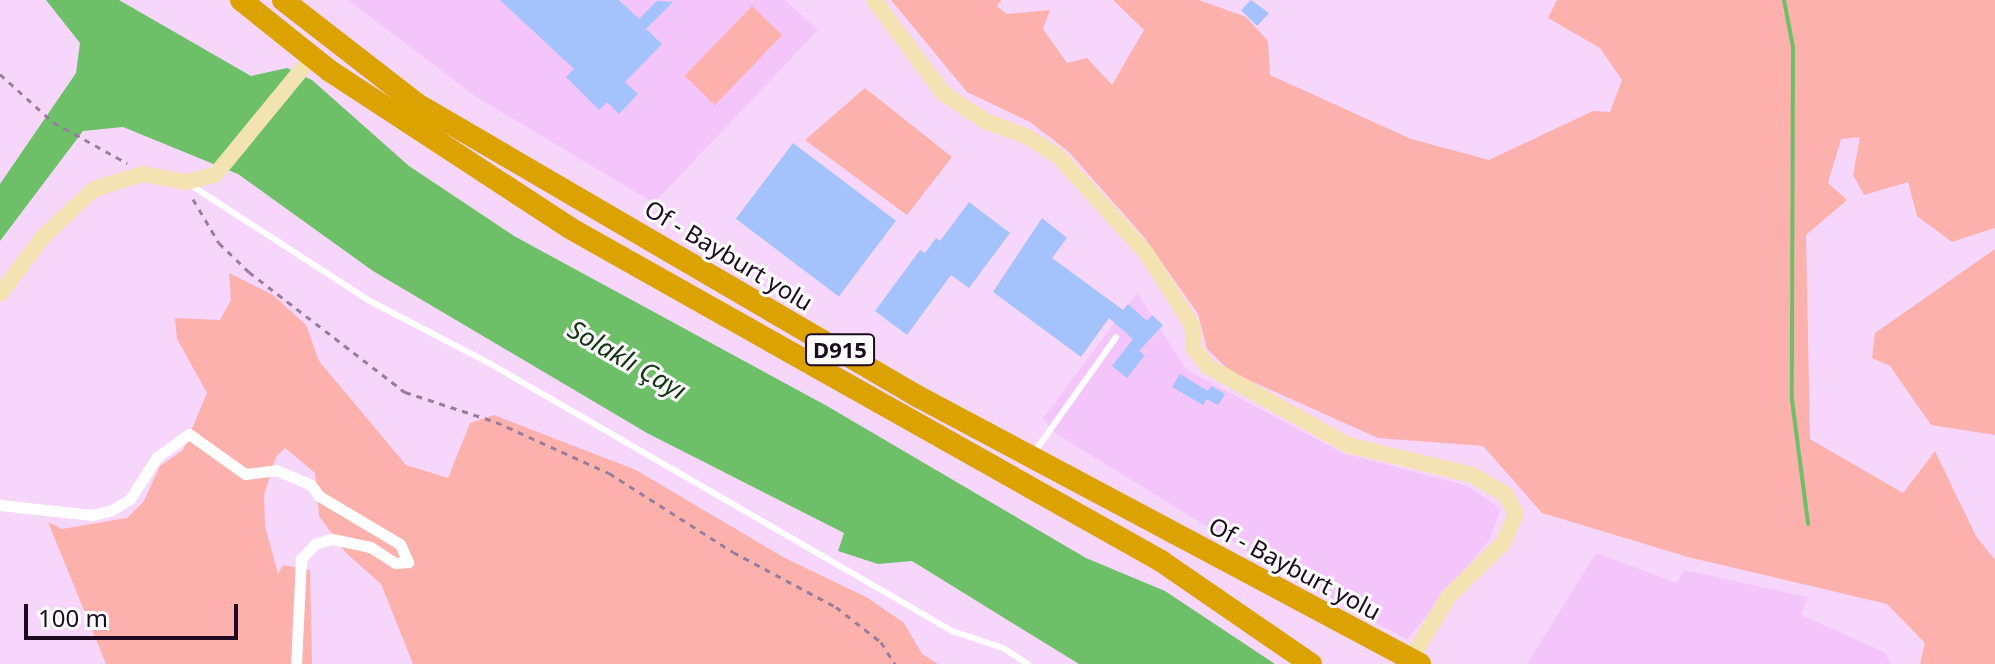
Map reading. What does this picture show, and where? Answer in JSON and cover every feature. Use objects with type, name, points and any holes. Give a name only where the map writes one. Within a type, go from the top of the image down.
[{"type":"highway","name":"D915","points":[[241,0],[308,62],[568,227],[1161,561],[1311,664]]},
{"type":"highway","name":"Of - Bayburt yolu","points":[[283,0],[417,104],[904,388],[1416,662]]},
{"type":"street","points":[[874,0],[943,93],[985,121],[1026,136],[1059,157],[1146,253],[1192,325],[1194,348],[1207,366],[1348,445],[1472,475],[1506,495],[1516,514],[1503,543],[1449,596],[1416,662]]},
{"type":"street","points":[[0,294],[73,206],[112,180],[143,174],[186,182],[215,175],[308,62]]},
{"type":"street","points":[[0,505],[92,515],[110,511],[130,499],[157,457],[189,434],[245,474],[276,470],[311,485],[319,496],[400,544],[407,550],[408,562],[395,563],[370,547],[331,539],[315,544],[301,559],[296,664]]},
{"type":"lane","points":[[186,182],[368,300],[489,363],[952,631],[1003,648],[1028,664]]},
{"type":"lane","points":[[1031,457],[1116,337]]},
{"type":"path","points":[[0,74],[53,122],[143,174]]},
{"type":"path","points":[[186,182],[219,243],[249,272],[405,392],[496,422],[609,473],[733,552],[836,607],[881,642],[895,664]]},
{"type":"shaded area","points":[[348,0],[785,0],[818,30],[654,203],[475,96]]},
{"type":"shaded area","points":[[891,0],[1001,0],[997,6],[1007,14],[1050,10],[1043,29],[1067,63],[1087,58],[1112,85],[1144,30],[1113,0],[1199,0],[1246,17],[1268,41],[1270,75],[1411,139],[1489,160],[1593,111],[1610,112],[1622,80],[1600,48],[1548,18],[1557,0],[1995,0],[1995,228],[1952,242],[1917,216],[1908,182],[1864,195],[1853,175],[1860,137],[1841,139],[1828,183],[1847,200],[1806,235],[1810,439],[1903,493],[1935,451],[1976,536],[1995,560],[1995,664],[1920,664],[1925,643],[1887,604],[1688,557],[1542,513],[1483,446],[1378,438],[1231,372],[1207,349],[1198,314],[1144,237],[1069,152],[1030,122],[967,92]]},
{"type":"shaded area","points":[[752,6],[782,35],[715,105],[685,76]]},
{"type":"shaded area","points":[[865,88],[952,157],[907,215],[805,140]]},
{"type":"shaded area","points":[[1995,249],[1995,435],[1931,425],[1890,366],[1872,358],[1875,333]]},
{"type":"shaded area","points":[[229,273],[273,295],[306,325],[319,361],[406,465],[448,478],[470,423],[494,415],[636,470],[783,557],[868,598],[904,623],[922,654],[938,664],[413,664],[381,584],[346,553],[319,516],[315,473],[285,448],[276,457],[264,495],[265,526],[278,574],[283,565],[310,570],[312,664],[106,664],[48,522],[62,529],[127,518],[144,501],[160,466],[183,450],[207,393],[177,339],[175,318],[220,320],[231,300]]},
{"type":"shaded area","points":[[1137,293],[1187,370],[1343,453],[1468,486],[1501,509],[1489,540],[1407,639],[1292,579],[1052,431],[1043,418]]},
{"type":"shaded area","points":[[1596,553],[1677,583],[1684,570],[1808,597],[1801,615],[1886,653],[1890,664],[1527,664]]},
{"type":"water","name":"Solaklı Çayı","points":[[46,0],[119,0],[251,76],[287,68],[312,80],[409,166],[514,236],[827,406],[1086,558],[1165,591],[1275,664],[1079,664],[912,561],[878,564],[838,551],[844,533],[647,433],[373,271],[238,174],[123,127],[83,131],[0,241],[0,184],[76,73],[80,43]]},
{"type":"building","points":[[500,0],[619,0],[639,19],[657,1],[673,2],[646,29],[662,44],[625,82],[638,94],[619,114],[607,102],[599,110],[566,77],[574,69]]},
{"type":"building","points":[[1251,0],[1269,13],[1257,26],[1241,10]]},
{"type":"building","points":[[793,143],[896,221],[839,297],[736,219]]},
{"type":"building","points":[[969,202],[1010,233],[969,288],[951,275],[907,335],[875,311],[920,250],[925,253],[936,238],[940,241]]},
{"type":"building","points":[[1042,218],[1067,238],[1052,258],[1123,310],[1128,304],[1147,321],[1152,315],[1163,325],[1139,351],[1145,355],[1127,378],[1112,366],[1133,339],[1109,318],[1081,357],[993,292]]},
{"type":"building","points":[[1180,374],[1208,391],[1211,386],[1225,394],[1218,405],[1207,399],[1203,405],[1172,387]]},
{"type":"waterway","points":[[1784,0],[1793,47],[1792,400],[1808,524]]}]
